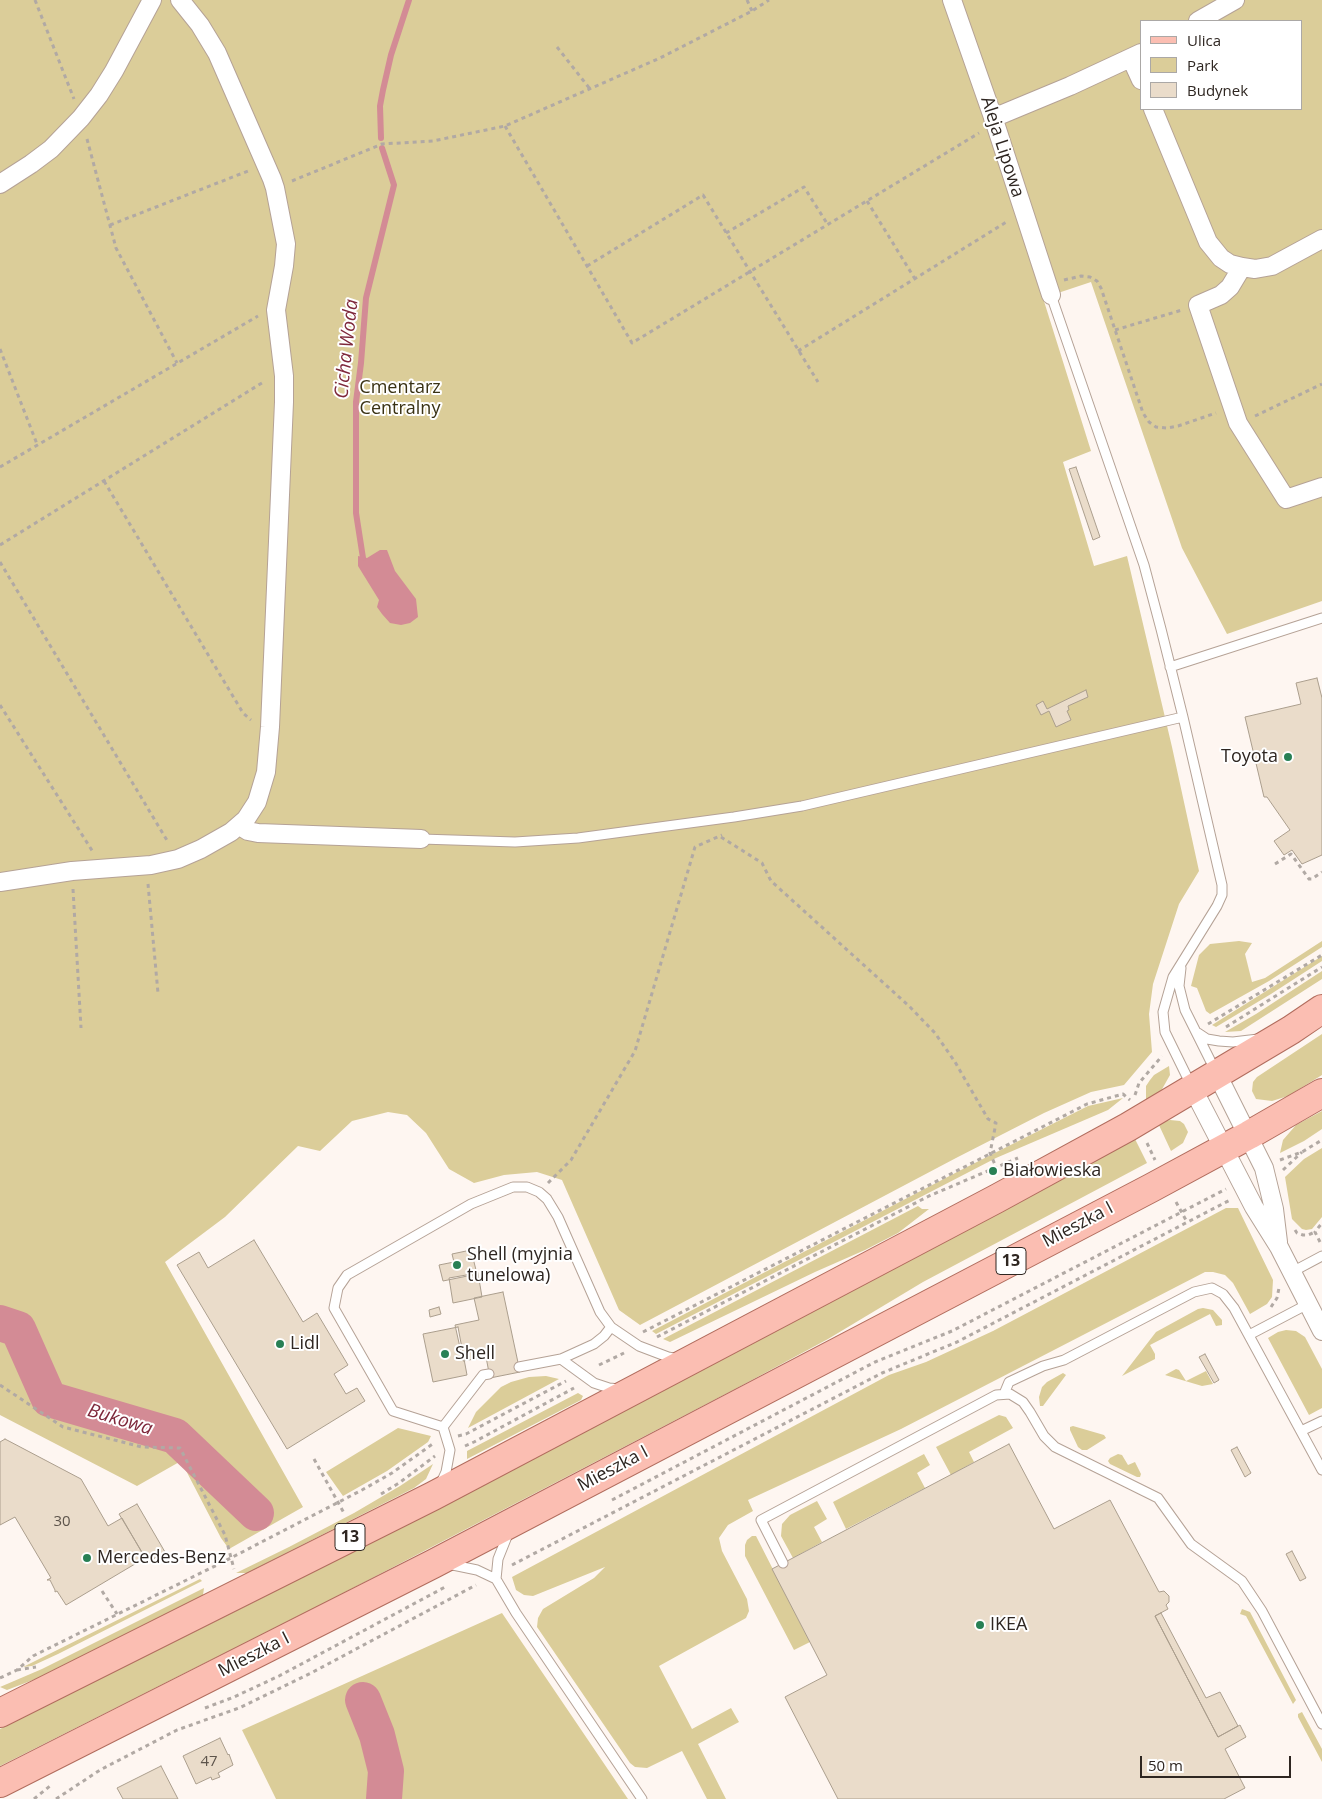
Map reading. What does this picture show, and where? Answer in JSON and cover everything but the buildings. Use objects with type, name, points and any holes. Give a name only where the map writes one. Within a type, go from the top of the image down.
[{"type":"main road","name":"13","points":[[0,1713],[433,1496],[1031,1181],[1193,1089],[1291,1030],[1322,1009]]},
{"type":"main road","name":"Mieszka I","points":[[0,1783],[433,1564],[1224,1149],[1322,1093]]},
{"type":"street","points":[[0,184],[32,164],[56,144],[81,118],[99,95],[114,71],[152,0]]},
{"type":"street","points":[[0,882],[72,871],[146,866],[178,859],[202,850],[240,826],[252,810],[262,786],[268,755],[270,728],[284,402],[283,370],[276,310],[286,244],[275,188],[217,53],[200,25],[180,0]]},
{"type":"street","name":"Aleja Lipowa","points":[[952,0],[994,120],[1049,290]]},
{"type":"street","points":[[1200,20],[1235,0]]},
{"type":"street","points":[[994,120],[1136,56],[1140,75]]},
{"type":"street","points":[[1153,110],[1208,242],[1221,258],[1230,264],[1242,267],[1255,269],[1272,266],[1322,239]]},
{"type":"street","points":[[1242,267],[1230,286],[1221,295],[1198,305],[1236,415],[1286,499],[1322,487]]},
{"type":"street","points":[[240,826],[248,831],[258,833],[421,839]]},
{"type":"street","points":[[1218,1074],[1264,1168],[1274,1209],[1279,1247]]},
{"type":"street","points":[[1193,1089],[1254,1207],[1279,1247],[1322,1331]]},
{"type":"lane","points":[[1049,290],[1144,565],[1184,717],[1222,884],[1222,895],[1173,977],[1165,1001],[1163,1021],[1165,1032],[1193,1089]]},
{"type":"lane","points":[[1170,667],[1322,618]]},
{"type":"lane","points":[[421,839],[515,842],[578,838],[734,818],[802,806],[1184,717]]},
{"type":"lane","points":[[1183,960],[1179,979],[1180,992],[1186,1010],[1218,1074]]},
{"type":"lane","points":[[1197,1032],[1207,1039],[1233,1042],[1262,1038],[1291,1030]]},
{"type":"lane","points":[[443,1427],[393,1411],[334,1308],[338,1288],[347,1275],[471,1204],[514,1187],[527,1187],[539,1192],[547,1199],[558,1217],[600,1312],[611,1326],[639,1346],[668,1357],[678,1359],[698,1356]]},
{"type":"lane","points":[[1292,1272],[1322,1256]]},
{"type":"lane","points":[[1004,1394],[1009,1382],[1043,1366],[1064,1360],[1194,1292],[1212,1288],[1223,1294],[1234,1308],[1322,1470]]},
{"type":"lane","points":[[1249,1335],[1308,1304]]},
{"type":"lane","points":[[519,1367],[561,1358],[594,1344],[604,1336],[611,1326]]},
{"type":"lane","points":[[561,1358],[594,1384],[608,1388],[635,1389]]},
{"type":"lane","points":[[443,1427],[483,1375],[489,1374]]},
{"type":"lane","points":[[783,1563],[761,1520],[996,1395],[1004,1394],[1017,1397],[1030,1412],[1044,1436],[1055,1446],[1158,1498],[1191,1544],[1242,1581],[1262,1611],[1322,1724]]},
{"type":"lane","points":[[1301,1431],[1322,1421]]},
{"type":"lane","points":[[433,1496],[441,1483],[449,1460],[450,1450],[443,1427]]},
{"type":"lane","points":[[520,1518],[506,1537],[501,1548],[495,1576],[516,1613],[642,1799]]},
{"type":"lane","points":[[433,1564],[456,1564],[495,1576]]},
{"type":"path","points":[[35,0],[81,118],[116,248],[177,363]]},
{"type":"path","points":[[747,0],[752,11]]},
{"type":"path","points":[[275,188],[382,144],[433,140],[505,126],[660,58],[752,11],[769,0]]},
{"type":"path","points":[[557,47],[590,89]]},
{"type":"path","points":[[505,126],[632,343],[867,201],[994,120]]},
{"type":"path","points":[[110,225],[265,164]]},
{"type":"path","points":[[726,233],[804,187],[828,225]]},
{"type":"path","points":[[587,266],[703,196],[818,382]]},
{"type":"path","points":[[867,201],[915,279]]},
{"type":"path","points":[[798,350],[1024,212]]},
{"type":"path","points":[[1049,290],[1062,280],[1081,276],[1090,277],[1097,281],[1102,288],[1143,413],[1149,422],[1156,427],[1167,428],[1236,415],[1322,384]]},
{"type":"path","points":[[1115,330],[1198,305]]},
{"type":"path","points":[[0,467],[260,314],[276,310]]},
{"type":"path","points":[[0,349],[37,444]]},
{"type":"path","points":[[0,545],[283,370]]},
{"type":"path","points":[[104,481],[243,713],[250,720],[270,728]]},
{"type":"path","points":[[0,562],[178,859]]},
{"type":"path","points":[[0,705],[104,869]]},
{"type":"path","points":[[539,1192],[571,1160],[634,1051],[695,848],[721,837],[734,818]]},
{"type":"path","points":[[721,837],[762,863],[771,880],[909,1006],[935,1033],[955,1062],[988,1118],[996,1122],[990,1153],[996,1167]]},
{"type":"path","points":[[1275,864],[1291,854],[1309,879],[1322,872]]},
{"type":"path","points":[[146,866],[158,993]]},
{"type":"path","points":[[72,871],[81,1028]]},
{"type":"path","points":[[1206,1026],[1322,955]]},
{"type":"path","points":[[1223,1029],[1322,967]]},
{"type":"path","points":[[1126,1106],[1133,1102],[1138,1084],[1158,1062]]},
{"type":"path","points":[[629,1340],[1087,1104],[1123,1094],[1133,1102]]},
{"type":"path","points":[[1277,1161],[1302,1152],[1322,1140]]},
{"type":"path","points":[[1281,1172],[1302,1152]]},
{"type":"path","points":[[599,1365],[929,1196],[1021,1156]]},
{"type":"path","points":[[607,1502],[875,1362],[952,1331],[1230,1187]]},
{"type":"path","points":[[56,1799],[100,1770],[177,1730],[239,1708],[314,1672],[882,1373],[957,1342],[1236,1198]]},
{"type":"path","points":[[1182,1212],[1187,1222]]},
{"type":"path","points":[[1322,1223],[1315,1232],[1322,1246]]},
{"type":"path","points":[[1242,1323],[1270,1308],[1276,1298],[1279,1284]]},
{"type":"path","points":[[466,1434],[565,1382]]},
{"type":"path","points":[[0,1386],[63,1427],[142,1447],[180,1448],[225,1535],[234,1569]]},
{"type":"path","points":[[465,1446],[574,1388]]},
{"type":"path","points":[[0,1678],[16,1670],[33,1656],[338,1503],[392,1473],[437,1441]]},
{"type":"path","points":[[314,1459],[344,1513]]},
{"type":"path","points":[[202,1709],[234,1697],[279,1676],[477,1570]]},
{"type":"path","points":[[102,1592],[117,1614]]},
{"type":"path","points":[[34,1799],[55,1784]]},
{"type":"green space","name":"Cmentarz Centralny","points":[[0,0],[1322,0],[1322,601],[1227,634],[1182,548],[1091,282],[1043,298],[1091,451],[1063,462],[1094,566],[1127,556],[1199,871],[1179,904],[1153,984],[1149,1014],[1152,1052],[1124,1085],[1091,1092],[1044,1113],[640,1325],[619,1310],[562,1180],[537,1172],[504,1175],[474,1183],[449,1169],[426,1133],[407,1115],[388,1112],[352,1121],[320,1151],[298,1146],[225,1217],[165,1262],[303,1507],[229,1549],[221,1538],[181,1461],[137,1486],[0,1415]]},
{"type":"green space","points":[[1239,941],[1252,943],[1245,954],[1252,982],[1265,978],[1322,941],[1322,947],[1269,981],[1210,1014],[1206,1011],[1197,988],[1191,986],[1199,955],[1210,944]]},
{"type":"green space","points":[[1322,956],[1322,961],[1271,994],[1216,1027],[1212,1025]]},
{"type":"green space","points":[[1322,971],[1322,979],[1241,1031],[1225,1032],[1256,1014]]},
{"type":"green space","points":[[1322,1034],[1322,1075],[1288,1096],[1272,1101],[1256,1099],[1252,1091],[1253,1082],[1257,1077]]},
{"type":"green space","points":[[1169,1066],[1170,1075],[1161,1091],[1146,1100],[1146,1086],[1150,1080],[1154,1075]]},
{"type":"green space","points":[[1123,1098],[1108,1110],[996,1158],[656,1334],[652,1331],[1088,1106]]},
{"type":"green space","points":[[1322,1111],[1322,1129],[1280,1153],[1283,1140],[1296,1125]]},
{"type":"green space","points":[[1170,1120],[1180,1121],[1188,1132],[1183,1143],[1171,1151],[1158,1123]]},
{"type":"green space","points":[[1134,1137],[1147,1163],[923,1282],[828,1339],[737,1388],[328,1601],[0,1766],[0,1729],[254,1602],[729,1356]]},
{"type":"green space","points":[[1322,1148],[1322,1217],[1312,1229],[1306,1230],[1302,1229],[1292,1219],[1285,1177],[1304,1159]]},
{"type":"green space","points":[[918,1206],[922,1209],[929,1209],[898,1233],[670,1342],[663,1339]]},
{"type":"green space","points":[[1226,1208],[1238,1208],[1273,1280],[1272,1297],[1267,1304],[1250,1314],[1233,1283],[1225,1275],[1205,1272],[901,1429],[748,1500],[753,1511],[728,1525],[719,1538],[722,1551],[747,1599],[749,1611],[746,1618],[659,1666],[692,1729],[731,1708],[739,1722],[698,1744],[726,1799],[707,1799],[682,1751],[647,1768],[635,1767],[630,1763],[537,1627],[538,1618],[543,1609],[594,1578],[605,1567],[533,1596],[524,1595],[516,1590],[512,1577],[889,1375],[926,1362],[993,1331]]},
{"type":"green space","points":[[1203,1308],[1213,1310],[1222,1320],[1222,1325],[1216,1326],[1210,1314],[1150,1345],[1155,1354],[1155,1359],[1122,1376],[1156,1332]]},
{"type":"green space","points":[[1286,1330],[1296,1331],[1305,1337],[1322,1369],[1322,1408],[1309,1415],[1268,1338]]},
{"type":"green space","points":[[1176,1369],[1179,1370],[1186,1381],[1206,1371],[1213,1384],[1202,1386],[1165,1375]]},
{"type":"green space","points":[[1063,1373],[1066,1375],[1043,1406],[1040,1406],[1039,1397],[1042,1387]]},
{"type":"green space","points":[[546,1376],[559,1379],[468,1428],[476,1412],[501,1387],[529,1377]]},
{"type":"green space","points":[[578,1393],[583,1396],[581,1400],[467,1459],[467,1451]]},
{"type":"green space","points":[[999,1415],[1006,1417],[1013,1428],[969,1452],[974,1462],[951,1475],[936,1447]]},
{"type":"green space","points":[[1073,1426],[1104,1435],[1106,1438],[1087,1450],[1082,1450],[1078,1447],[1070,1430],[1070,1427]]},
{"type":"green space","points":[[398,1428],[431,1436],[428,1442],[387,1471],[343,1496],[326,1472]]},
{"type":"green space","points":[[924,1454],[930,1465],[917,1473],[925,1488],[846,1529],[833,1502]]},
{"type":"green space","points":[[1118,1454],[1122,1455],[1128,1465],[1135,1462],[1141,1474],[1140,1477],[1110,1464],[1108,1461],[1110,1458]]},
{"type":"green space","points":[[433,1464],[426,1479],[414,1488],[247,1573],[236,1573],[354,1513]]},
{"type":"green space","points":[[817,1501],[827,1519],[814,1527],[822,1542],[793,1558],[781,1536],[782,1524],[790,1515]]},
{"type":"green space","points":[[752,1536],[756,1536],[810,1642],[794,1650],[745,1556],[745,1545]]},
{"type":"green space","points":[[200,1579],[202,1581],[58,1654],[32,1666],[23,1667]]},
{"type":"green space","points":[[204,1588],[203,1595],[198,1600],[46,1675],[7,1690],[0,1687],[42,1669]]},
{"type":"green space","points":[[1242,1609],[1250,1612],[1296,1700],[1293,1704],[1246,1616],[1240,1614]]},
{"type":"green space","points":[[502,1613],[628,1799],[276,1799],[242,1730]]},
{"type":"green space","points":[[1302,1712],[1322,1749],[1322,1762],[1298,1717],[1298,1714]]},
{"type":"shaded area","points":[[380,550],[387,550],[395,571],[416,599],[418,617],[410,623],[401,625],[390,623],[377,607],[379,600],[358,566],[358,556],[367,558]]},
{"type":"waterway","name":"Cicha Woda","points":[[381,138],[380,106],[383,90],[391,55],[409,0]]},
{"type":"waterway","name":"Cicha Woda","points":[[363,558],[356,513],[356,402],[366,298],[394,185],[382,148]]},
{"type":"waterway","name":"Bukowa","points":[[0,1323],[18,1329],[49,1399],[175,1436],[256,1513]]},
{"type":"waterway","name":"Bukowa","points":[[363,1700],[377,1735],[386,1771],[384,1799]]},
{"type":"place","name":"Toyota","points":[[1288,757]]},
{"type":"place","name":"Białowieska","points":[[993,1171]]},
{"type":"place","name":"Shell (myjnia tunelowa)","points":[[457,1265]]},
{"type":"place","name":"Lidl","points":[[280,1344]]},
{"type":"place","name":"Shell","points":[[445,1354]]},
{"type":"place","name":"Mercedes-Benz","points":[[87,1558]]},
{"type":"place","name":"IKEA","points":[[980,1625]]}]
